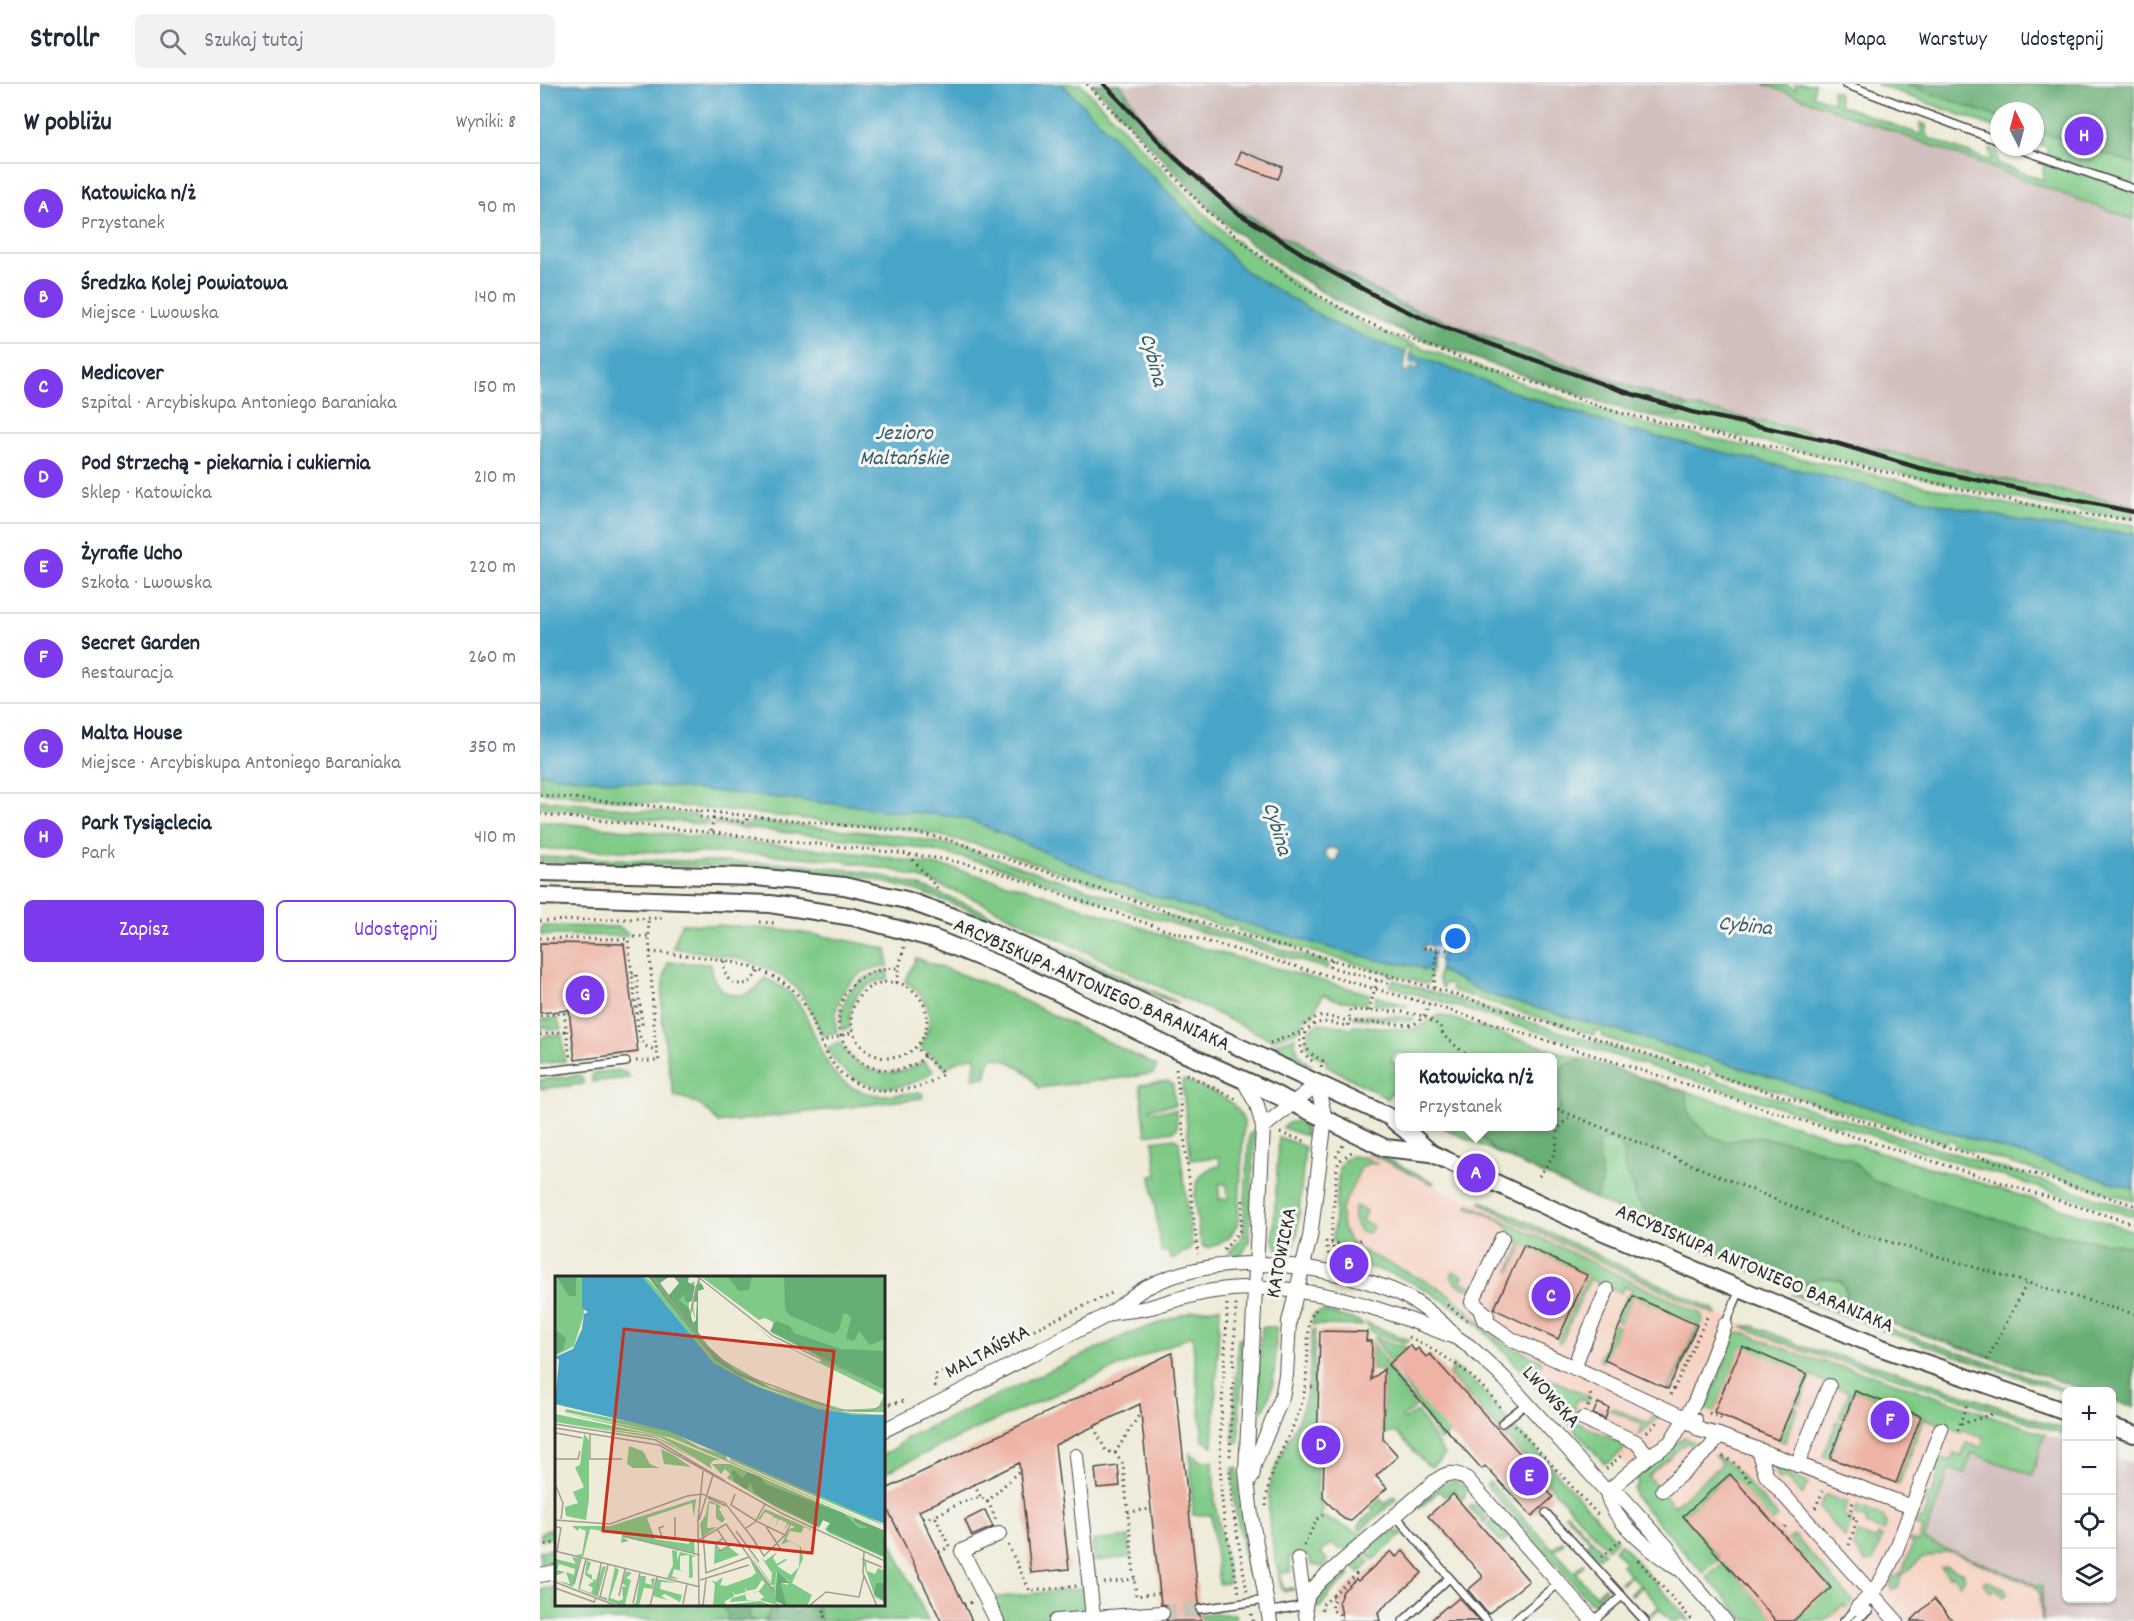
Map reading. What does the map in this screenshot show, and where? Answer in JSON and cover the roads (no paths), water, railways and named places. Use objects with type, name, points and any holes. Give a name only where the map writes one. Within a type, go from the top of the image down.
[{"type":"street","name":"ARCYBISKUPA ANTONIEGO BARANIAKA","points":[[540,872],[756,877],[826,884],[906,900],[981,927],[1318,1078],[1395,1122]]},
{"type":"street","name":"ARCYBISKUPA ANTONIEGO BARANIAKA","points":[[540,896],[770,904],[853,917],[935,939],[992,961],[1385,1148],[1431,1154],[1580,1222],[1879,1347],[2062,1410]]},
{"type":"street","points":[[1263,1127],[1318,1078]]},
{"type":"street","name":"KATOWICKA","points":[[1248,1494],[1254,1465],[1282,1397],[1286,1376],[1289,1322],[1310,1237],[1325,1119],[1318,1078]]},
{"type":"street","name":"KATOWICKA","points":[[1243,1079],[1257,1105],[1263,1127],[1246,1471],[1268,1611]]},
{"type":"street","name":"ARCYBISKUPA ANTONIEGO BARANIAKA","points":[[1406,1131],[1431,1154]]},
{"type":"street","points":[[1503,1238],[1472,1302],[1481,1312],[1484,1320],[1513,1340],[1581,1370],[1686,1410],[1700,1430],[1912,1507]]},
{"type":"street","name":"LWOWSKA","points":[[1256,1264],[1304,1267],[1370,1282],[1414,1300],[1435,1314],[1457,1338],[1504,1378],[1607,1492],[1608,1501],[1621,1520],[1657,1554],[1683,1572],[1725,1621]]},
{"type":"street","name":"MALTAŃSKA","points":[[885,1429],[1111,1313],[1147,1288],[1203,1270],[1256,1264]]},
{"type":"street","name":"LWOWSKA","points":[[1254,1288],[1298,1289],[1368,1305],[1457,1338]]},
{"type":"street","name":"MALTAŃSKA","points":[[1111,1313],[1150,1307],[1215,1290],[1254,1288]]},
{"type":"street","points":[[1581,1370],[1579,1354],[1607,1290]]},
{"type":"street","points":[[1607,1492],[1649,1456],[1670,1443],[1725,1324]]},
{"type":"street","points":[[1797,1465],[1829,1386]]},
{"type":"street","points":[[1649,1456],[1663,1426],[1686,1410]]},
{"type":"street","name":"LWOWSKA","points":[[1583,1419],[1636,1442],[1649,1456]]},
{"type":"street","points":[[2116,1428],[2134,1434]]},
{"type":"street","points":[[1867,1607],[1889,1569],[1941,1429]]},
{"type":"street","points":[[1663,1490],[1710,1448],[1719,1435]]},
{"type":"street","points":[[1758,1450],[1766,1475],[1867,1607],[1896,1621]]},
{"type":"street","points":[[1076,1456],[1093,1617]]},
{"type":"street","points":[[1308,1613],[1313,1588],[1395,1515],[1443,1475],[1450,1472],[1467,1479],[1593,1621]]},
{"type":"street","points":[[997,1621],[962,1551],[1001,1533]]},
{"type":"street","points":[[1298,1559],[1308,1613]]},
{"type":"street","points":[[540,1575],[555,1572]]},
{"type":"street","points":[[1056,1621],[1162,1613]]},
{"type":"lane","points":[[1845,84],[1990,138]]},
{"type":"lane","points":[[2040,156],[2134,189]]},
{"type":"lane","points":[[540,1072],[626,1062]]},
{"type":"lane","points":[[1725,1324],[1740,1290]]},
{"type":"lane","points":[[1502,1423],[1526,1404]]},
{"type":"lane","points":[[1546,1513],[1646,1621]]},
{"type":"lane","points":[[1395,1515],[1487,1621]]},
{"type":"lane","points":[[1403,1621],[1403,1618],[1449,1578]]},
{"type":"lane","points":[[1514,1621],[1559,1583]]},
{"type":"lane","points":[[1593,1621],[1622,1596]]},
{"type":"lane","points":[[1200,1609],[1240,1604],[1268,1611],[1308,1613]]},
{"type":"lane","points":[[1844,1621],[1867,1607]]},
{"type":"water","name":"Jezioro Maltańskie","points":[[540,84],[1062,84],[1245,271],[1336,325],[1406,353],[1404,372],[1409,373],[1410,368],[1420,368],[1420,364],[1410,363],[1411,354],[1538,401],[1632,431],[2040,525],[2134,534],[2134,1189],[1667,1045],[1487,994],[1439,970],[1441,952],[1463,954],[1463,949],[1424,945],[1423,950],[1433,951],[1432,969],[1423,970],[1420,967],[1337,950],[1124,886],[975,822],[960,818],[540,774]],"holes":[[[1337,849],[1339,851],[1336,862],[1326,857],[1326,850]]]},
{"type":"tunnel","points":[[1162,1613],[1200,1609]]},
{"type":"railway","points":[[1104,84],[1174,157],[1235,211],[1328,270],[1387,302],[1439,326],[1622,391],[1692,412],[1829,441],[1919,468],[2134,512]]},
{"type":"place","name":"Park Tysiąclecia","points":[[2084,136]]},
{"type":"place","name":"Malta House","points":[[585,995]]},
{"type":"place","name":"Katowicka n/ż","points":[[1476,1173]]},
{"type":"place","name":"Średzka Kolej Powiatowa","points":[[1349,1264]]},
{"type":"place","name":"Medicover","points":[[1551,1296]]},
{"type":"place","name":"Secret Garden","points":[[1890,1420]]},
{"type":"place","name":"Pod Strzechą - piekarnia i cukiernia","points":[[1321,1445]]},
{"type":"place","name":"Żyrafie Ucho","points":[[1529,1476]]},
{"type":"water label","name":"Cybina","points":[[1152,360]]},
{"type":"water label","name":"Cybina","points":[[1276,829]]},
{"type":"water label","name":"Cybina","points":[[1745,927]]}]
